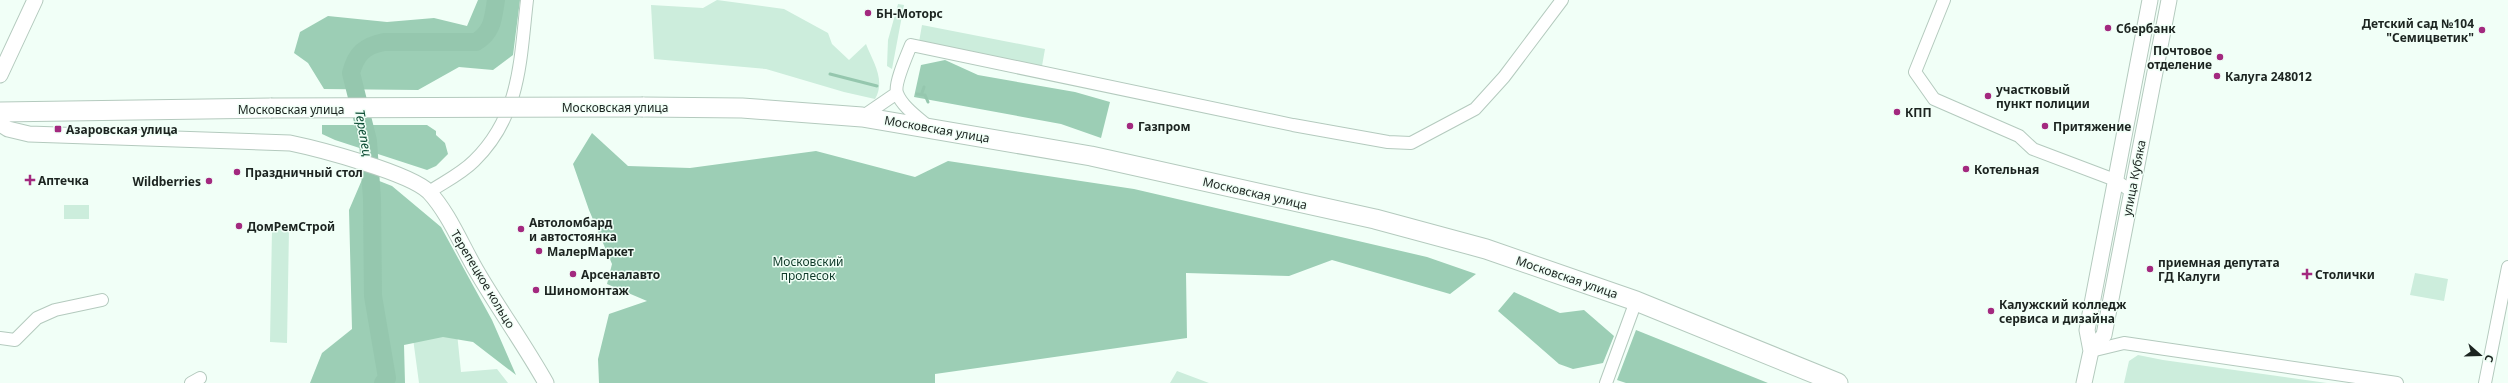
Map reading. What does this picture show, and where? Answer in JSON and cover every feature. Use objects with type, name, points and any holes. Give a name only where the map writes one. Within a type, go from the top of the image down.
[{"type":"main road","name":"Московская улица","points":[[0,112],[271,108],[644,107],[742,108],[862,117],[1091,156],[1375,220],[1486,249],[1636,301],[1838,383]]},
{"type":"street","points":[[0,75],[35,0]]},
{"type":"street","points":[[429,192],[474,160],[495,134],[511,107],[517,84],[527,0]]},
{"type":"street","points":[[931,128],[907,107],[897,93],[898,84],[911,45],[1293,125],[1388,142],[1411,143],[1475,109],[1504,77],[1562,0]]},
{"type":"street","points":[[1944,0],[1915,72],[1934,99],[2019,136],[2033,149],[2115,180],[2131,191]]},
{"type":"street","name":"улица Кубяка","points":[[2084,383],[2091,351],[2086,330],[2150,0]]},
{"type":"street","name":"улица Кубяка","points":[[2091,351],[2104,335],[2169,0]]},
{"type":"street","points":[[862,117],[897,93]]},
{"type":"street","name":"Терепецкое кольцо","points":[[0,124],[8,129],[29,134],[290,143],[338,155],[412,180],[429,192],[546,383]]},
{"type":"street","points":[[2485,383],[2508,267]]},
{"type":"street","points":[[0,338],[15,340],[37,318],[55,310],[102,300]]},
{"type":"street","points":[[1606,383],[1636,301]]},
{"type":"street","points":[[2091,351],[2124,342],[2397,383]]},
{"type":"green space","points":[[478,0],[520,0],[513,55],[493,70],[459,67],[418,90],[324,89],[308,63],[294,53],[300,32],[328,16],[387,22],[434,18],[467,26]]},
{"type":"green space","points":[[717,0],[784,9],[828,33],[832,44],[849,60],[866,44],[875,64],[879,78],[878,92],[875,99],[844,92],[766,69],[654,59],[651,5],[703,8]]},
{"type":"green space","points":[[898,4],[904,5],[892,69],[887,66],[888,40]]},
{"type":"green space","points":[[922,25],[1045,49],[1042,66],[919,42]]},
{"type":"green space","points":[[945,60],[978,75],[1075,92],[1110,102],[1101,138],[1061,124],[914,97],[921,65]]},
{"type":"green space","points":[[322,125],[427,125],[436,131],[436,135],[445,143],[448,154],[436,166],[427,170],[335,140],[322,134]]},
{"type":"green space","name":"Московский пролесок","points":[[592,133],[628,166],[690,168],[816,151],[915,177],[948,161],[1134,189],[1427,257],[1476,274],[1450,294],[1332,260],[1289,276],[1186,273],[1187,338],[935,374],[935,383],[599,383],[598,359],[609,314],[647,301],[607,284],[612,264],[589,210],[573,164]]},
{"type":"green space","points":[[364,175],[392,186],[441,227],[492,320],[516,375],[473,342],[443,337],[404,345],[405,383],[310,383],[322,353],[352,329],[349,210]]},
{"type":"green space","points":[[64,205],[89,205],[89,219],[64,219]]},
{"type":"green space","points":[[272,229],[289,229],[287,343],[270,342]]},
{"type":"green space","points":[[2415,273],[2448,279],[2444,301],[2410,295]]},
{"type":"green space","points":[[1514,292],[1560,313],[1584,310],[1614,336],[1603,363],[1573,369],[1559,364],[1498,311]]},
{"type":"green space","points":[[1636,330],[1768,383],[1626,383],[1617,380]]},
{"type":"green space","points":[[412,331],[457,333],[461,372],[497,369],[508,383],[419,383]]},
{"type":"green space","points":[[2138,355],[2163,360],[2327,383],[2124,383],[2129,361]]},
{"type":"green space","points":[[1177,371],[1209,383],[1170,383]]},
{"type":"waterway","name":"Терепец","points":[[383,383],[387,378],[373,296],[372,199],[368,141],[351,73],[353,66],[358,56],[362,52],[371,46],[384,42],[476,42],[482,38],[489,29],[493,19],[496,0]]},
{"type":"waterway","points":[[830,74],[877,86]]},
{"type":"waterway","points":[[922,93],[924,87]]},
{"type":"waterway","points":[[917,94],[925,95],[928,102]]},
{"type":"place","name":"БН-Моторс","points":[[868,13]]},
{"type":"place","name":"Сбербанк","points":[[2108,28]]},
{"type":"place","name":"Детский сад №104 \"Семицветик\"","points":[[2482,30]]},
{"type":"place","name":"Почтовое отделение","points":[[2220,57]]},
{"type":"place","name":"Калуга 248012","points":[[2217,76]]},
{"type":"place","name":"участковый пункт полиции","points":[[1988,96]]},
{"type":"place","name":"КПП","points":[[1897,112]]},
{"type":"place","name":"Газпром","points":[[1130,126]]},
{"type":"place","name":"Притяжение","points":[[2045,126]]},
{"type":"place","name":"Азаровская улица","points":[[58,129]]},
{"type":"place","name":"Котельная","points":[[1966,169]]},
{"type":"place","name":"Праздничный стол","points":[[237,172]]},
{"type":"place","name":"Аптечка","points":[[30,180]]},
{"type":"place","name":"Wildberries","points":[[209,181]]},
{"type":"place","name":"ДомРемСтрой","points":[[239,226]]},
{"type":"place","name":"Автоломбард и автостоянка","points":[[521,229]]},
{"type":"place","name":"МалерМаркет","points":[[539,251]]},
{"type":"place","name":"приемная депутата ГД Калуги","points":[[2150,269]]},
{"type":"place","name":"Арсеналавто","points":[[573,274]]},
{"type":"place","name":"Столички","points":[[2307,274]]},
{"type":"place","name":"Шиномонтаж","points":[[536,290]]},
{"type":"place","name":"Калужский колледж сервиса и дизайна","points":[[1991,311]]}]
